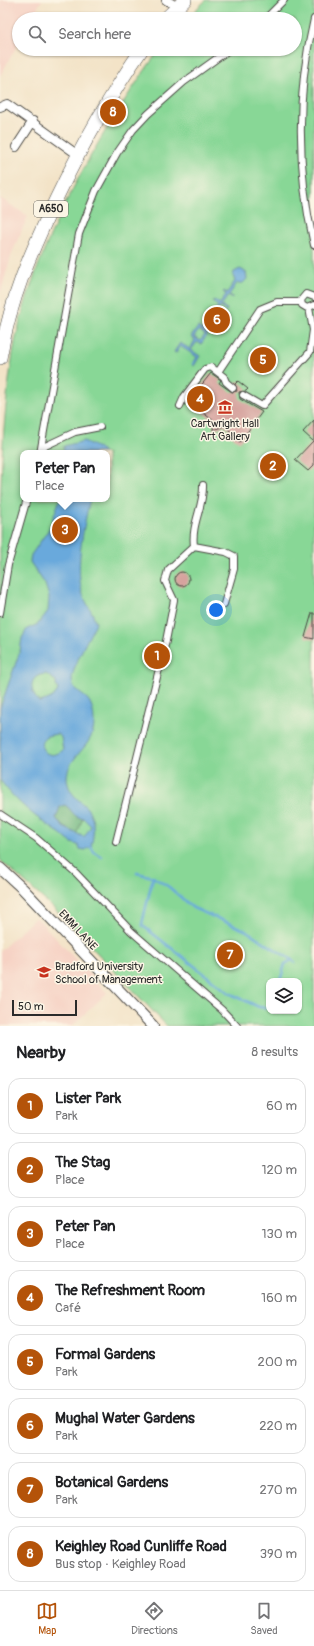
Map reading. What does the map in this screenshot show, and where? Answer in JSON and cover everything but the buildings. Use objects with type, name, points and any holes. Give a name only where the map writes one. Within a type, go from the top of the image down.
[{"type":"highway","points":[[170,12],[176,2]]},
{"type":"highway","name":"A650","points":[[0,358],[8,319],[25,267],[78,155],[98,118],[138,56]]},
{"type":"street","points":[[272,12],[284,0]]},
{"type":"street","points":[[314,19],[306,60],[300,109],[300,129],[307,206],[314,245]]},
{"type":"street","points":[[40,450],[79,234],[96,191],[116,153],[133,130],[148,114],[184,82],[220,56]]},
{"type":"street","points":[[0,106],[7,104],[78,155]]},
{"type":"street","points":[[16,147],[33,122]]},
{"type":"street","points":[[301,302],[304,295],[313,295]]},
{"type":"street","points":[[218,372],[260,309],[277,302],[301,302]]},
{"type":"street","points":[[243,395],[262,406],[308,355],[313,330],[312,306],[304,307],[301,302]]},
{"type":"street","points":[[180,406],[184,397],[205,369],[211,367],[218,372],[233,388]]},
{"type":"street","points":[[42,450],[75,432],[100,427]]},
{"type":"street","points":[[194,546],[193,530],[201,501],[203,485]]},
{"type":"street","points":[[0,612],[8,565],[26,502]]},
{"type":"street","points":[[194,546],[226,552],[234,556],[234,569],[224,604]]},
{"type":"street","points":[[116,842],[166,641],[174,600],[165,581],[168,570],[194,546]]},
{"type":"street","points":[[0,814],[36,838],[76,874],[131,930],[222,1010],[237,1026]]},
{"type":"street","name":"EMM LANE","points":[[0,868],[23,888],[154,1026]]},
{"type":"shaded area","points":[[0,0],[42,0],[35,12],[12,12],[12,55],[0,76]]},
{"type":"shaded area","points":[[0,198],[28,216],[12,253],[0,295]]},
{"type":"shaded area","name":"Bradford University School of Management","points":[[36,917],[107,993],[72,1026],[0,1026],[0,951]]},
{"type":"green space","points":[[206,0],[314,0],[314,1026],[167,1026],[60,914],[0,860],[0,521],[4,429],[11,368],[16,337],[40,261],[74,186],[115,115],[155,56],[302,56],[302,12],[193,12]]},
{"type":"green space","points":[[65,805],[77,817],[83,818],[76,835],[63,827],[56,818],[60,807]]},
{"type":"water","points":[[240,269],[246,272],[247,279],[243,283],[237,283],[229,295],[233,297],[231,298],[228,296],[221,306],[227,309],[226,311],[220,307],[214,317],[217,319],[216,321],[213,318],[204,331],[208,334],[201,344],[197,342],[191,350],[200,356],[194,366],[192,364],[197,357],[180,346],[176,353],[174,352],[180,343],[190,349],[195,340],[191,337],[198,327],[202,330],[211,317],[207,315],[208,313],[212,316],[218,306],[213,302],[214,300],[220,304],[226,294],[223,292],[224,291],[227,293],[235,281],[233,276],[234,272]],"holes":[[[199,330],[205,335],[200,341],[194,337]]]},
{"type":"water","points":[[84,441],[102,450],[63,450],[64,446]]},
{"type":"water","points":[[59,502],[89,502],[81,545],[79,570],[82,592],[96,623],[74,669],[72,681],[74,688],[91,704],[94,724],[91,737],[70,765],[67,778],[69,788],[76,798],[89,811],[93,821],[93,837],[91,847],[85,850],[80,849],[78,845],[69,841],[34,815],[12,795],[0,780],[0,708],[20,651],[22,638],[27,629],[38,624],[48,611],[49,597],[45,584],[30,562],[31,555],[49,529]],"holes":[[[66,524],[72,526],[67,533],[68,537],[66,539],[60,532],[62,526]],[[46,674],[56,681],[58,690],[55,695],[39,702],[33,693],[32,684],[36,677]],[[57,734],[61,737],[63,750],[52,755],[44,750],[42,743],[43,739],[47,736]],[[65,805],[77,817],[83,818],[91,826],[84,837],[63,827],[56,818],[60,807]]]},
{"type":"waterway","points":[[91,847],[94,852],[102,857]]},
{"type":"waterway","points":[[137,873],[153,877],[169,887],[193,908],[245,930],[295,962]]},
{"type":"waterway","points":[[153,877],[142,924],[143,926],[229,993],[259,1007],[266,1008]]},
{"type":"waterway","points":[[281,978],[285,964],[292,960]]},
{"type":"place","name":"Keighley Road Cunliffe Road","points":[[113,112]]},
{"type":"place","name":"Mughal Water Gardens","points":[[217,320]]},
{"type":"place","name":"Formal Gardens","points":[[263,360]]},
{"type":"place","name":"The Refreshment Room","points":[[200,399]]},
{"type":"place","name":"Cartwright Hall Art Gallery","points":[[225,407]]},
{"type":"place","name":"The Stag","points":[[273,466]]},
{"type":"place","name":"Peter Pan","points":[[65,530]]},
{"type":"place","name":"Lister Park","points":[[157,656]]},
{"type":"place","name":"Botanical Gardens","points":[[230,955]]},
{"type":"place","name":"Bradford University School of Management","points":[[44,972]]}]
